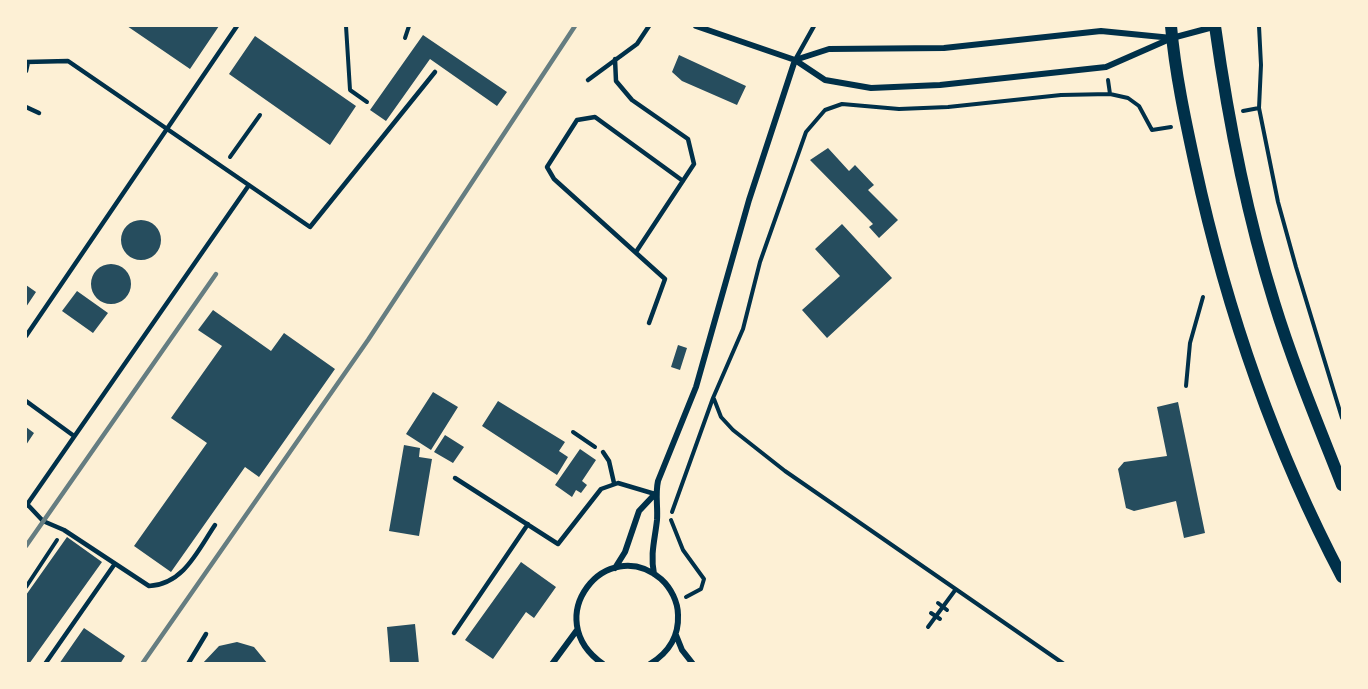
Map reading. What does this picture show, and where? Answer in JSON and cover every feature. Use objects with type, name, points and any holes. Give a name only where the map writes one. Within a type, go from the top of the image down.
[{"type":"main road","points":[[1216,26],[1234,141],[1270,289],[1296,368],[1342,485]]},
{"type":"main road","points":[[1172,32],[1198,177],[1236,320],[1280,442],[1342,577]]},
{"type":"street","points":[[696,26],[795,60],[825,80],[871,87],[940,85],[1106,67],[1172,32]]},
{"type":"street","points":[[795,60],[829,49],[944,48],[1101,31],[1172,32],[1216,26]]},
{"type":"street","points":[[654,574],[651,549],[657,518],[655,494],[658,481],[690,404],[712,335],[749,200],[795,60]]},
{"type":"street","points":[[615,568],[625,552],[639,511],[655,494]]},
{"type":"street","points":[[603,663],[592,656],[577,630],[576,617],[583,591],[602,573],[615,568],[642,568],[654,574],[663,581],[676,601],[679,618],[676,635],[669,648],[650,663]]},
{"type":"street","points":[[552,663],[577,630]]},
{"type":"street","points":[[676,635],[686,657],[693,663]]},
{"type":"lane","points":[[26,336],[237,26]]},
{"type":"lane","points":[[588,80],[637,44],[649,26]]},
{"type":"lane","points":[[795,60],[814,26]]},
{"type":"lane","points":[[615,59],[616,81],[632,100],[688,139],[694,164],[636,252]]},
{"type":"lane","points":[[26,71],[27,62],[68,61],[310,227],[435,72]]},
{"type":"lane","points":[[26,107],[39,113]]},
{"type":"lane","points":[[649,323],[665,279],[554,179],[547,167],[577,120],[595,117],[683,181]]},
{"type":"lane","points":[[215,525],[189,565],[177,578],[163,586],[149,586],[64,530],[43,521],[26,505],[249,185]]},
{"type":"lane","points":[[26,401],[74,436]]},
{"type":"lane","points":[[603,452],[609,461],[614,483]]},
{"type":"lane","points":[[455,478],[558,544],[592,496],[601,489],[614,483],[655,494]]},
{"type":"lane","points":[[454,633],[528,524]]},
{"type":"lane","points":[[45,663],[114,565]]},
{"type":"lane","points":[[188,663],[206,634]]},
{"type":"path","points":[[346,26],[350,90],[367,102]]},
{"type":"path","points":[[405,39],[409,26]]},
{"type":"path","points":[[1258,26],[1261,65],[1259,108],[1278,202],[1342,417]]},
{"type":"path","points":[[676,601],[700,591],[704,579],[683,549],[671,518],[676,498],[713,398],[743,328],[760,262],[806,132],[825,110],[842,104],[899,109],[948,107],[1061,95],[1110,94],[1128,98],[1139,106],[1152,130],[1164,128]]},
{"type":"path","points":[[1249,109],[1259,108]]},
{"type":"path","points":[[223,168],[260,115]]},
{"type":"path","points":[[1186,386],[1190,343],[1203,297]]},
{"type":"path","points":[[713,398],[721,417],[785,471],[1064,663]]},
{"type":"path","points":[[573,432],[603,452]]},
{"type":"path","points":[[26,587],[64,530]]},
{"type":"path","points":[[930,625],[938,618],[956,589]]},
{"type":"path","points":[[938,603],[945,608]]},
{"type":"path","points":[[931,613],[938,618]]},
{"type":"building","points":[[127,26],[219,26],[190,69]]},
{"type":"building","points":[[423,35],[507,92],[497,106],[430,59],[386,121],[370,110]]},
{"type":"building","points":[[255,36],[356,106],[330,145],[229,74]]},
{"type":"building","points":[[679,55],[746,86],[737,105],[682,81],[672,72]]},
{"type":"building","points":[[828,148],[849,171],[855,165],[874,185],[868,190],[898,220],[879,238],[869,227],[873,224],[810,160]]},
{"type":"building","points":[[141,220],[155,226],[161,240],[155,254],[141,260],[127,254],[121,240],[127,226]]},
{"type":"building","points":[[842,224],[892,278],[827,338],[802,310],[840,276],[815,249]]},
{"type":"building","points":[[111,264],[125,270],[131,284],[125,298],[111,304],[97,298],[91,284],[97,270]]},
{"type":"building","points":[[26,285],[36,292],[26,307]]},
{"type":"building","points":[[77,291],[108,313],[93,333],[62,311]]},
{"type":"building","points":[[213,310],[271,351],[284,333],[335,369],[259,477],[245,467],[171,572],[134,546],[207,443],[171,418],[222,346],[198,330]]},
{"type":"building","points":[[678,345],[687,348],[680,370],[671,367]]},
{"type":"building","points":[[433,392],[458,407],[431,450],[406,434]]},
{"type":"building","points":[[498,401],[565,442],[559,451],[568,457],[557,475],[482,426]]},
{"type":"building","points":[[1178,402],[1205,533],[1184,538],[1176,501],[1134,511],[1126,508],[1118,469],[1124,462],[1167,456],[1157,407]]},
{"type":"building","points":[[26,427],[34,433],[26,445]]},
{"type":"building","points":[[445,435],[464,447],[453,463],[434,452]]},
{"type":"building","points":[[404,445],[420,448],[419,457],[432,459],[419,536],[389,531]]},
{"type":"building","points":[[580,449],[596,460],[582,481],[587,485],[581,493],[576,490],[572,497],[555,485]]},
{"type":"building","points":[[67,537],[102,562],[29,664],[26,664],[26,595]]},
{"type":"building","points":[[521,562],[556,587],[534,618],[526,612],[493,659],[465,640]]},
{"type":"building","points":[[415,624],[419,664],[390,664],[387,627]]},
{"type":"building","points":[[84,628],[125,656],[120,664],[59,664]]},
{"type":"building","points":[[237,642],[254,647],[268,664],[202,664],[219,646]]},
{"type":"railway","points":[[142,664],[368,340],[575,26]]},
{"type":"railway","points":[[26,546],[216,274]]}]
